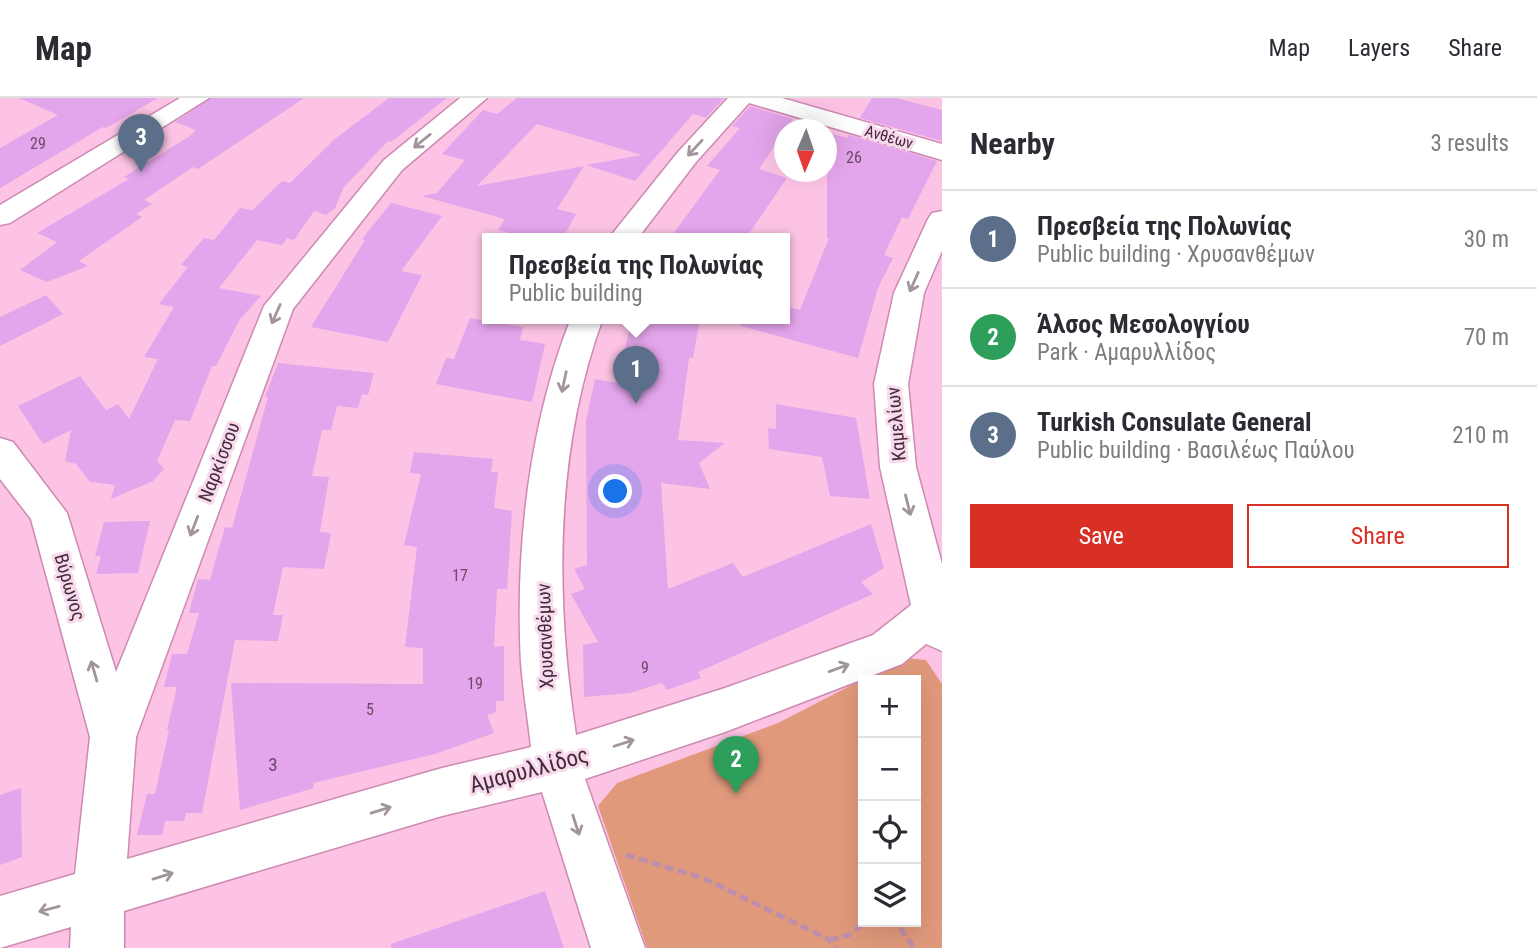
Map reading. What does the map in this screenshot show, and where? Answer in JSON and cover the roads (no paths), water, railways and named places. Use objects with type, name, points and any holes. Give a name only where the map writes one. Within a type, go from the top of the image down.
[{"type":"street","points":[[0,217],[197,98]]},
{"type":"street","name":"Ναρκίσσου","points":[[97,948],[98,895],[113,737],[279,306],[393,165],[475,98]]},
{"type":"street","points":[[627,233],[687,157],[741,98]]},
{"type":"street","name":"Ανθέων","points":[[756,98],[942,152]]},
{"type":"street","name":"Καμελίων","points":[[939,617],[898,467],[891,384],[909,293],[942,219]]},
{"type":"street","name":"Χρυσανθέμων","points":[[585,324],[567,370],[550,453],[542,576],[543,663],[556,765],[618,948]]},
{"type":"street","name":"Βύρωνος","points":[[0,452],[48,513],[113,737]]},
{"type":"street","name":"Αμαρυλλίδος","points":[[0,922],[442,792],[556,765],[725,710],[887,650],[939,617]]},
{"type":"place","name":"Turkish Consulate General","points":[[141,172]]},
{"type":"place","name":"Πρεσβεία της Πολωνίας","points":[[636,404]]},
{"type":"place","name":"Άλσος Μεσολογγίου","points":[[736,794]]}]
